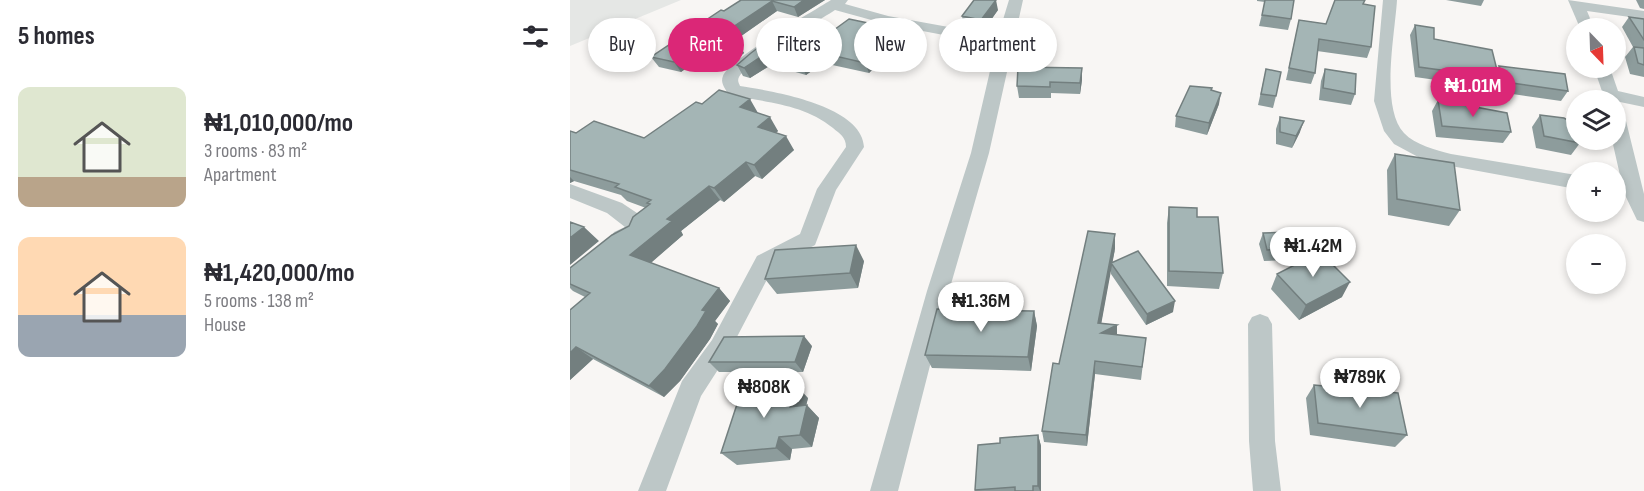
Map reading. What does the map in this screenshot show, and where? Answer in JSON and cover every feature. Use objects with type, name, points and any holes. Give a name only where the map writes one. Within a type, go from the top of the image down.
[{"type":"street","points":[[1011,18],[1016,0]]},
{"type":"street","points":[[1390,0],[1382,101],[1393,131],[1400,140],[1413,149],[1451,160],[1566,180]]},
{"type":"street","points":[[652,491],[663,457],[692,389],[720,347],[765,262],[808,239],[827,189],[855,147],[852,135],[818,108],[806,103],[734,90],[730,83],[731,76],[746,62],[837,3],[886,20],[939,30]]},
{"type":"street","points":[[1577,3],[1644,15]]},
{"type":"street","points":[[1577,3],[1583,18]]},
{"type":"street","points":[[884,491],[938,291],[980,153],[998,72]]},
{"type":"street","points":[[1626,100],[1644,102]]},
{"type":"street","points":[[570,191],[626,214],[636,225],[634,232],[608,247]]},
{"type":"street","points":[[1626,192],[1644,215]]},
{"type":"street","points":[[1260,324],[1262,441],[1267,491]]},
{"type":"shaded area","points":[[570,0],[681,0],[638,18],[588,18],[588,39],[570,46]]},
{"type":"building","points":[[741,0],[804,0],[794,7],[772,1],[744,20],[709,18],[721,10],[724,11]]},
{"type":"building","points":[[974,0],[996,0],[982,18],[962,16]]},
{"type":"building","points":[[1265,0],[1294,0],[1291,19],[1262,15]]},
{"type":"building","points":[[1335,0],[1365,0],[1363,4],[1375,6],[1371,47],[1319,39],[1315,73],[1289,68],[1299,20],[1326,24]]},
{"type":"building","points":[[1629,17],[1644,19],[1644,40]]},
{"type":"building","points":[[849,19],[854,20],[854,60],[842,58],[842,24]]},
{"type":"building","points":[[1415,25],[1434,28],[1434,39],[1492,50],[1499,78],[1419,67]]},
{"type":"building","points":[[668,46],[668,61],[656,58],[656,54]]},
{"type":"building","points":[[1634,47],[1644,48],[1644,65],[1638,63]]},
{"type":"building","points":[[756,49],[756,60],[744,68],[744,59]]},
{"type":"building","points":[[1499,66],[1565,74],[1568,90],[1566,91],[1505,82]]},
{"type":"building","points":[[1057,68],[1082,68],[1080,83],[1050,82],[1050,87],[1017,86],[1018,72],[1057,72]]},
{"type":"building","points":[[1266,69],[1281,72],[1276,96],[1261,94]]},
{"type":"building","points":[[1325,69],[1356,74],[1355,94],[1323,88]]},
{"type":"building","points":[[1190,86],[1212,88],[1211,90],[1221,93],[1209,123],[1176,116]]},
{"type":"building","points":[[719,90],[750,99],[740,107],[770,117],[758,127],[786,136],[754,165],[746,162],[714,188],[709,186],[667,219],[672,221],[630,255],[719,288],[702,310],[706,311],[697,326],[665,369],[649,386],[576,347],[570,353],[570,310],[590,293],[570,284],[570,268],[612,235],[629,226],[633,217],[650,204],[647,203],[651,200],[615,187],[619,184],[570,170],[570,131],[576,133],[594,121],[644,138],[696,102],[702,104]]},
{"type":"building","points":[[1438,100],[1507,113],[1511,132],[1442,126]]},
{"type":"building","points":[[1540,115],[1566,119],[1566,140],[1544,136]]},
{"type":"building","points":[[1280,117],[1304,121],[1296,136],[1280,132]]},
{"type":"building","points":[[1395,154],[1454,163],[1460,210],[1397,199]]},
{"type":"building","points":[[1169,207],[1197,208],[1197,217],[1218,217],[1223,273],[1169,271]]},
{"type":"building","points":[[570,222],[584,227],[570,238]]},
{"type":"building","points":[[1088,231],[1115,234],[1098,323],[1117,325],[1101,333],[1146,338],[1142,367],[1095,361],[1086,435],[1042,431],[1053,363],[1059,364]]},
{"type":"building","points":[[1288,232],[1293,249],[1267,250],[1263,233]]},
{"type":"building","points":[[856,245],[850,273],[765,279],[775,250]]},
{"type":"building","points":[[1138,251],[1175,301],[1147,314],[1111,263]]},
{"type":"building","points":[[1320,252],[1350,282],[1306,305],[1277,274]]},
{"type":"building","points":[[937,309],[1034,311],[1028,357],[925,355]]},
{"type":"building","points":[[804,336],[795,362],[709,362],[724,337]]},
{"type":"building","points":[[796,385],[790,407],[807,405],[800,435],[779,437],[776,448],[721,453],[742,389]]},
{"type":"building","points":[[1314,385],[1398,393],[1407,435],[1318,423]]},
{"type":"building","points":[[1038,435],[1038,486],[1033,486],[1033,491],[1015,491],[1015,487],[975,490],[978,445],[1000,443],[1000,438]]}]
